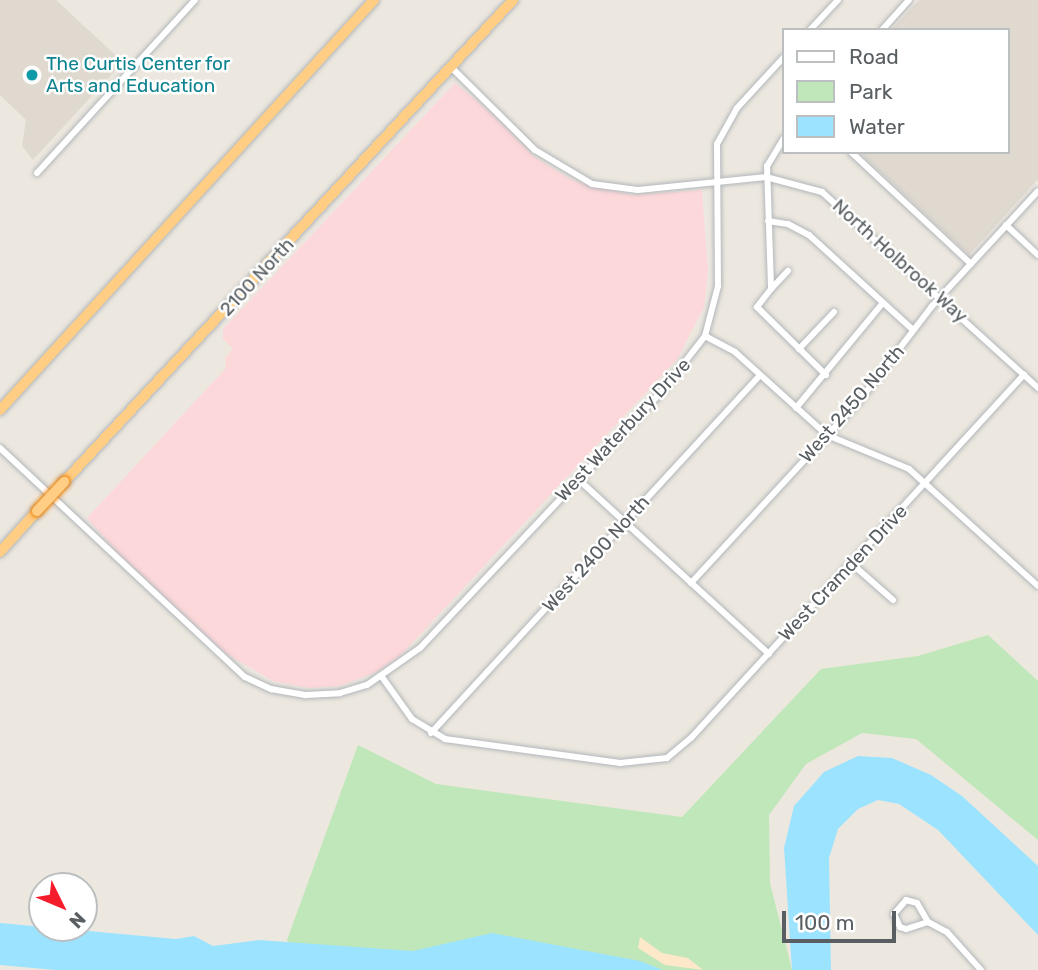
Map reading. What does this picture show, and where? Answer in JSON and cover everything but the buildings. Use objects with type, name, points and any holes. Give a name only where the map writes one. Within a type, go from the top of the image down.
[{"type":"highway","points":[[0,410],[374,0]]},
{"type":"highway","name":"2100 North","points":[[0,552],[513,0]]},
{"type":"street","points":[[37,173],[195,0]]},
{"type":"street","points":[[812,28],[838,0]]},
{"type":"street","points":[[884,28],[909,0]]},
{"type":"street","name":"West Waterbury Drive","points":[[0,448],[245,677],[282,692],[317,695],[350,691],[382,677],[420,648],[663,390],[705,336],[718,286],[714,162],[724,126],[782,60]]},
{"type":"street","name":"North Holbrook Way","points":[[451,67],[535,150],[582,180],[638,190],[715,180],[766,177],[796,182],[833,199],[1038,388]]},
{"type":"street","points":[[771,289],[766,177],[769,158],[782,141]]},
{"type":"street","points":[[854,154],[971,264]]},
{"type":"street","name":"West 2450 North","points":[[691,583],[875,382],[940,297],[1038,191]]},
{"type":"street","points":[[768,221],[788,224],[809,235],[913,330]]},
{"type":"street","points":[[1006,225],[1038,255]]},
{"type":"street","points":[[788,271],[757,307],[826,375]]},
{"type":"street","points":[[796,408],[883,303]]},
{"type":"street","points":[[799,349],[834,312]]},
{"type":"street","points":[[705,336],[735,352],[827,435],[897,462],[926,483],[1038,586]]},
{"type":"street","name":"West 2400 North","points":[[431,733],[760,375]]},
{"type":"street","name":"West Cramden Drive","points":[[431,733],[496,747],[620,763],[655,762],[691,738],[1024,375]]},
{"type":"street","points":[[578,479],[769,654]]},
{"type":"street","points":[[851,564],[892,600]]},
{"type":"street","points":[[382,677],[406,713],[431,733]]},
{"type":"street","points":[[928,922],[906,929],[900,927],[894,914],[906,900],[917,903],[928,922],[947,932],[981,970]]},
{"type":"shaded area","points":[[0,0],[56,0],[123,62],[33,160],[22,146],[26,120],[0,95]]},
{"type":"shaded area","points":[[919,0],[1038,0],[1038,179],[969,255],[861,154],[1010,154],[1010,28],[893,28]]},
{"type":"shaded area","points":[[455,83],[495,116],[536,158],[572,180],[632,195],[702,190],[708,272],[704,307],[678,358],[400,656],[375,673],[339,686],[310,688],[273,681],[225,653],[121,557],[87,518],[226,368],[225,358],[233,349],[223,339],[223,329]]},
{"type":"green space","points":[[988,635],[1038,681],[1038,840],[916,739],[862,733],[806,764],[769,815],[770,883],[792,970],[302,970],[287,940],[358,745],[436,784],[682,817],[821,669],[918,656]]},
{"type":"sand","points":[[640,937],[662,953],[688,958],[703,970],[665,965],[638,948]]},
{"type":"water","points":[[858,756],[892,758],[931,775],[962,796],[1038,866],[1038,935],[938,830],[899,804],[878,800],[858,809],[838,829],[829,858],[831,970],[792,970],[784,848],[794,806],[824,772]]},
{"type":"water","points":[[0,923],[28,926],[28,942],[98,942],[98,932],[176,939],[194,936],[213,946],[259,940],[413,951],[492,933],[640,961],[663,970],[56,970],[0,965]]},
{"type":"place","name":"The Curtis Center for Arts and Education","points":[[32,75]]}]
